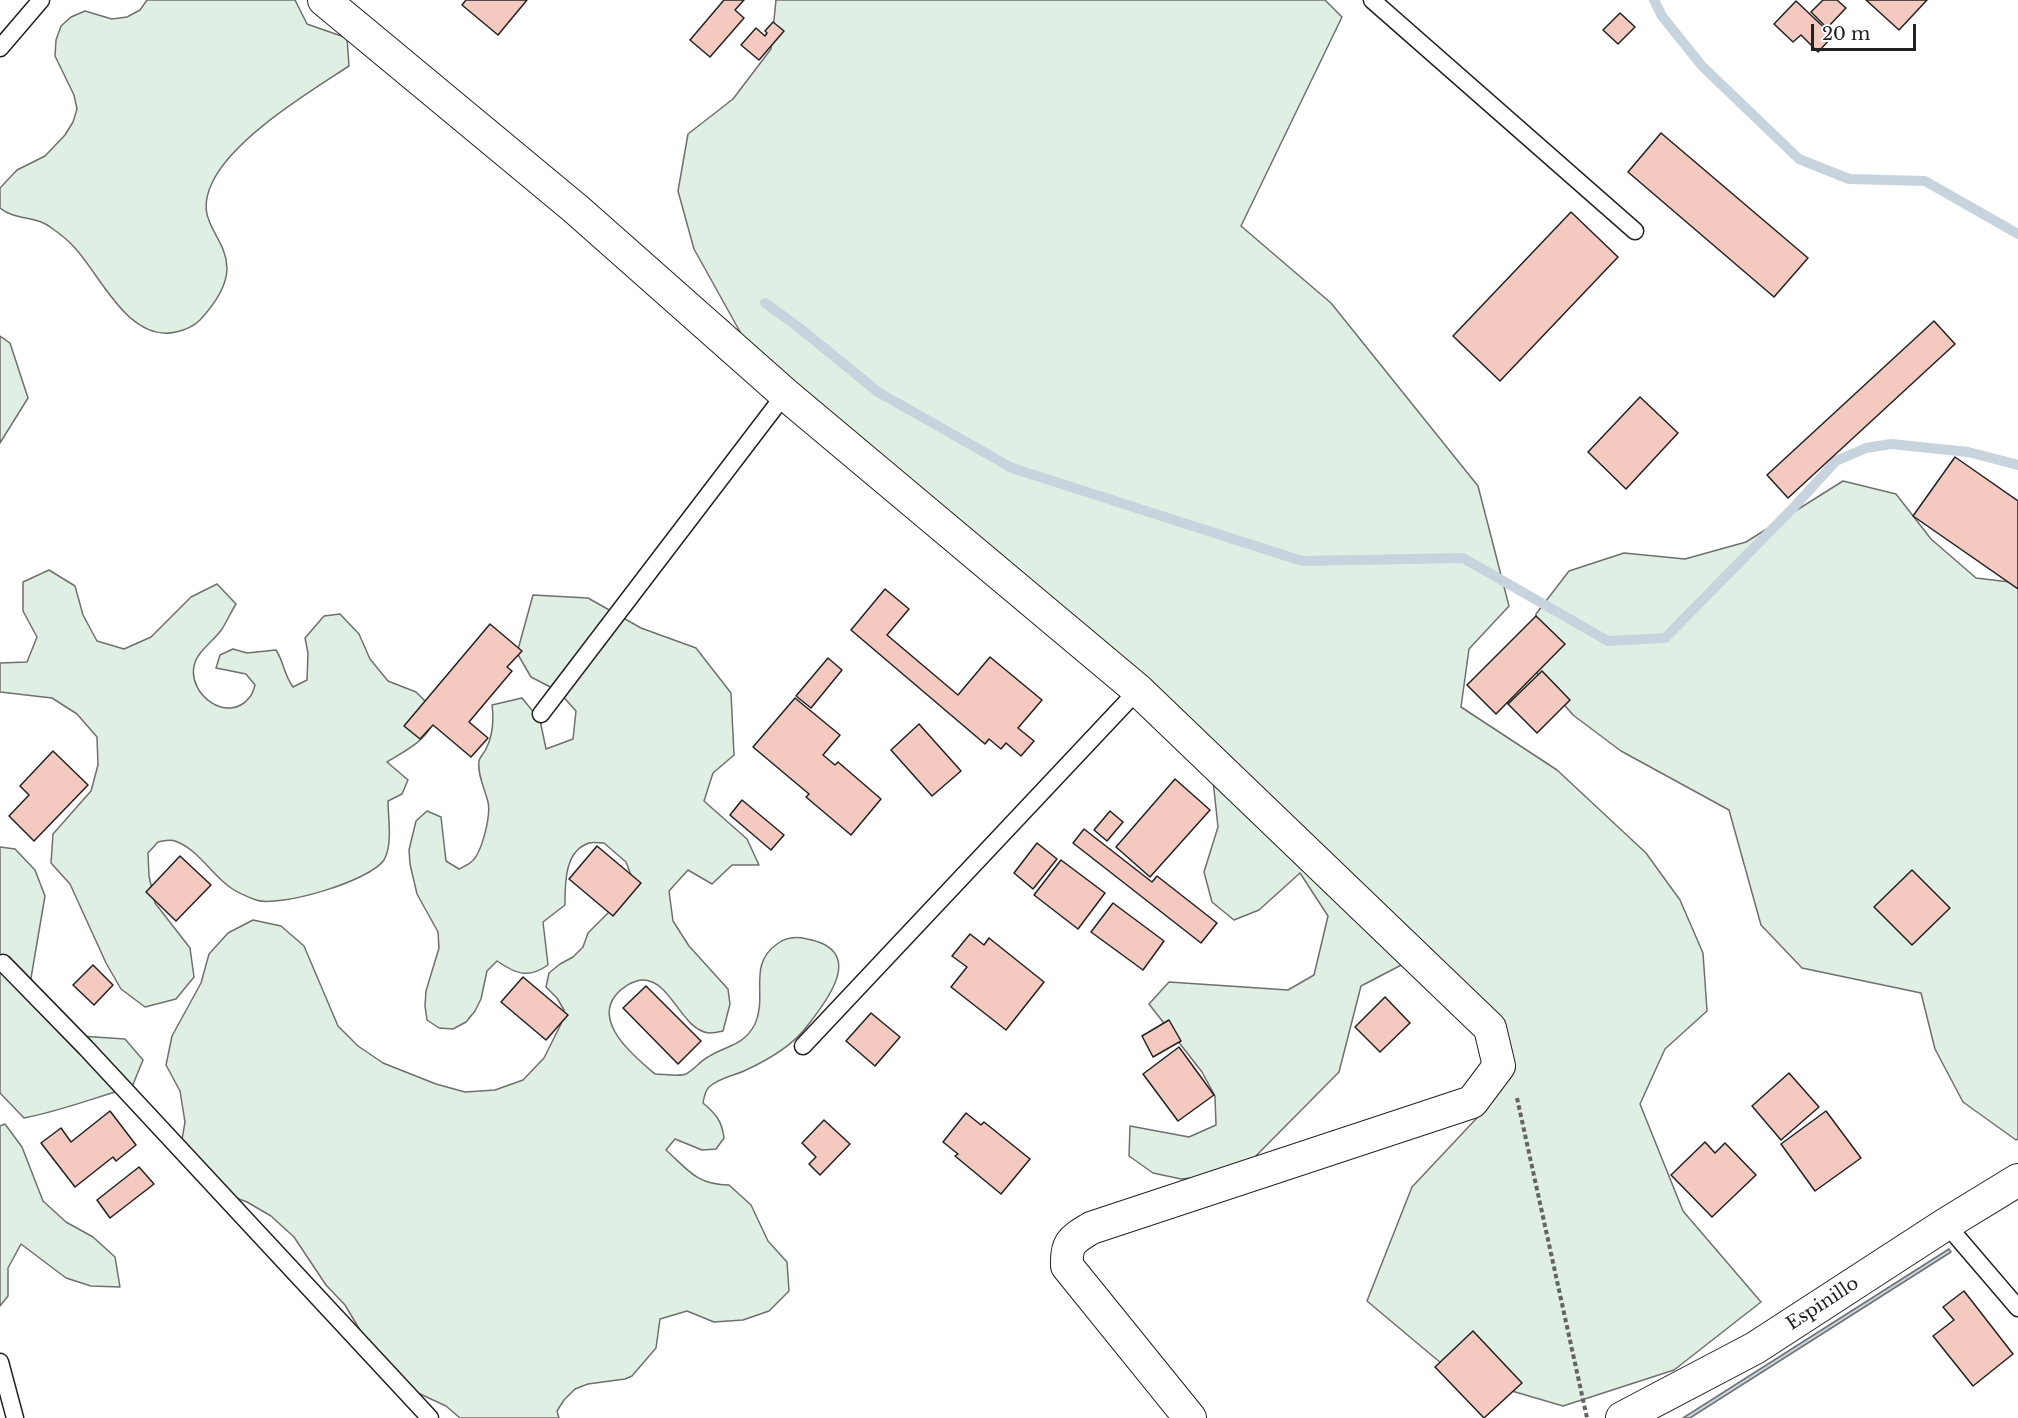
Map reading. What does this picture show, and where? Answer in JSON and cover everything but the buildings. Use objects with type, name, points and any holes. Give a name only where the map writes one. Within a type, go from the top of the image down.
[{"type":"street","points":[[324,0],[576,209],[785,394],[1138,690],[1490,1028],[1499,1066],[1473,1102],[1091,1228],[1075,1238],[1067,1251],[1067,1266],[1190,1418]]},
{"type":"street","name":"Espinillo","points":[[1622,1418],[1755,1348],[2018,1180]]},
{"type":"lane","points":[[0,48],[41,0]]},
{"type":"lane","points":[[1372,0],[1635,231]]},
{"type":"lane","points":[[541,714],[785,394]]},
{"type":"lane","points":[[803,1046],[1138,690]]},
{"type":"lane","points":[[3,963],[86,1048],[430,1418]]},
{"type":"lane","points":[[1946,1224],[2018,1308]]},
{"type":"lane","points":[[0,1362],[15,1418]]},
{"type":"path","points":[[1499,1066],[1519,1102],[1587,1418]]},
{"type":"green space","points":[[147,0],[295,0],[307,24],[347,38],[349,66],[293,103],[254,133],[222,166],[212,183],[206,208],[208,219],[225,256],[227,268],[225,283],[214,303],[198,322],[176,332],[159,333],[143,327],[117,304],[84,259],[64,237],[47,225],[13,215],[0,208],[0,188],[17,170],[45,156],[65,135],[73,122],[77,109],[74,95],[55,56],[56,40],[61,26],[71,17],[85,11],[112,19],[127,17],[140,10]]},
{"type":"green space","points":[[776,0],[1325,0],[1342,17],[1241,226],[1331,303],[1478,486],[1509,606],[1469,649],[1461,707],[1557,770],[1646,853],[1680,900],[1703,953],[1707,1011],[1665,1049],[1640,1104],[1683,1211],[1761,1302],[1674,1370],[1563,1406],[1454,1374],[1367,1301],[1412,1187],[1490,1104],[1491,1040],[1411,960],[1361,986],[1339,1072],[1239,1173],[1181,1179],[1153,1173],[1129,1156],[1130,1126],[1189,1137],[1216,1125],[1215,1096],[1202,1072],[1149,1004],[1169,982],[1288,990],[1314,975],[1328,916],[1300,873],[1259,910],[1234,920],[1212,902],[1204,872],[1218,827],[1212,771],[779,402],[694,249],[678,191],[688,134],[733,99],[771,49]]},
{"type":"green space","points":[[0,336],[10,343],[28,398],[0,443]]},
{"type":"green space","points":[[1843,481],[1896,494],[1931,539],[1976,578],[2018,583],[2018,1139],[2016,1140],[1963,1102],[1935,1049],[1921,993],[1802,968],[1761,925],[1729,810],[1621,751],[1573,715],[1536,672],[1536,614],[1569,571],[1624,553],[1685,559],[1746,542]]},
{"type":"green space","points":[[49,570],[75,586],[83,615],[97,641],[124,649],[151,637],[191,597],[217,584],[236,604],[222,629],[196,661],[194,677],[203,696],[211,703],[221,707],[231,708],[240,705],[250,697],[255,685],[246,674],[216,668],[220,655],[233,649],[247,653],[276,650],[293,687],[307,680],[308,653],[305,638],[324,616],[340,614],[359,634],[370,659],[388,681],[416,692],[433,709],[432,724],[424,736],[387,762],[408,780],[402,794],[388,801],[387,854],[375,868],[361,876],[303,896],[284,900],[256,900],[231,888],[198,856],[183,845],[171,840],[158,842],[148,853],[149,876],[155,903],[190,948],[194,977],[176,999],[145,1007],[121,989],[106,963],[70,884],[51,863],[53,834],[91,791],[98,765],[97,737],[77,714],[52,698],[0,692],[0,663],[27,662],[37,637],[23,611],[23,582]]},
{"type":"green space","points":[[533,595],[588,598],[641,628],[696,648],[731,693],[734,755],[713,773],[704,801],[747,839],[759,865],[732,865],[712,884],[688,870],[669,891],[673,921],[689,946],[728,989],[730,1004],[723,1031],[709,1033],[699,1030],[683,1015],[661,987],[642,980],[631,983],[620,990],[610,1007],[613,1029],[628,1049],[655,1074],[683,1075],[715,1053],[740,1041],[755,1024],[760,1003],[760,971],[763,961],[768,952],[784,940],[799,938],[825,945],[835,953],[839,964],[838,976],[825,1001],[796,1039],[763,1061],[718,1081],[708,1089],[703,1103],[718,1118],[724,1138],[716,1149],[702,1150],[675,1139],[666,1150],[694,1175],[709,1182],[729,1185],[751,1205],[768,1241],[787,1262],[789,1291],[769,1311],[743,1320],[714,1322],[687,1311],[660,1319],[656,1348],[632,1376],[588,1384],[575,1389],[557,1411],[559,1418],[460,1418],[446,1406],[390,1380],[345,1305],[326,1285],[294,1237],[271,1216],[195,1178],[180,1151],[185,1122],[180,1091],[166,1065],[172,1036],[201,983],[209,954],[228,933],[253,920],[281,926],[304,946],[338,1026],[358,1046],[383,1063],[436,1084],[465,1092],[495,1090],[523,1080],[544,1058],[561,1024],[564,1010],[557,998],[546,987],[549,973],[573,957],[583,947],[588,933],[620,901],[631,875],[626,862],[604,843],[589,843],[581,847],[570,861],[565,888],[565,905],[543,922],[548,965],[534,972],[522,973],[497,961],[487,971],[481,999],[475,1011],[466,1022],[453,1029],[439,1028],[427,1020],[426,991],[439,948],[438,932],[417,894],[409,850],[416,821],[427,811],[441,817],[446,861],[459,869],[475,858],[485,834],[489,808],[479,766],[492,733],[492,705],[522,698],[540,720],[546,749],[573,739],[576,711],[558,691],[531,677],[517,653]]},
{"type":"green space","points":[[0,847],[15,849],[35,870],[45,896],[31,978],[42,1007],[65,1035],[125,1039],[143,1060],[132,1087],[24,1118],[0,1093]]},
{"type":"green space","points":[[5,1124],[22,1147],[43,1201],[66,1222],[93,1237],[115,1257],[120,1287],[91,1286],[66,1278],[21,1244],[8,1268],[8,1296],[0,1306],[0,1126]]},
{"type":"shaded area","points":[[1949,1249],[1951,1252],[1690,1418],[1683,1418]]},
{"type":"waterway","points":[[1654,0],[1662,16],[1702,66],[1799,159],[1849,179],[1925,181],[2018,234]]},
{"type":"waterway","points":[[765,303],[878,392],[1012,468],[1302,561],[1463,558],[1608,641],[1665,638],[1836,461],[1866,448],[1891,444],[1968,452],[2018,465]]}]
